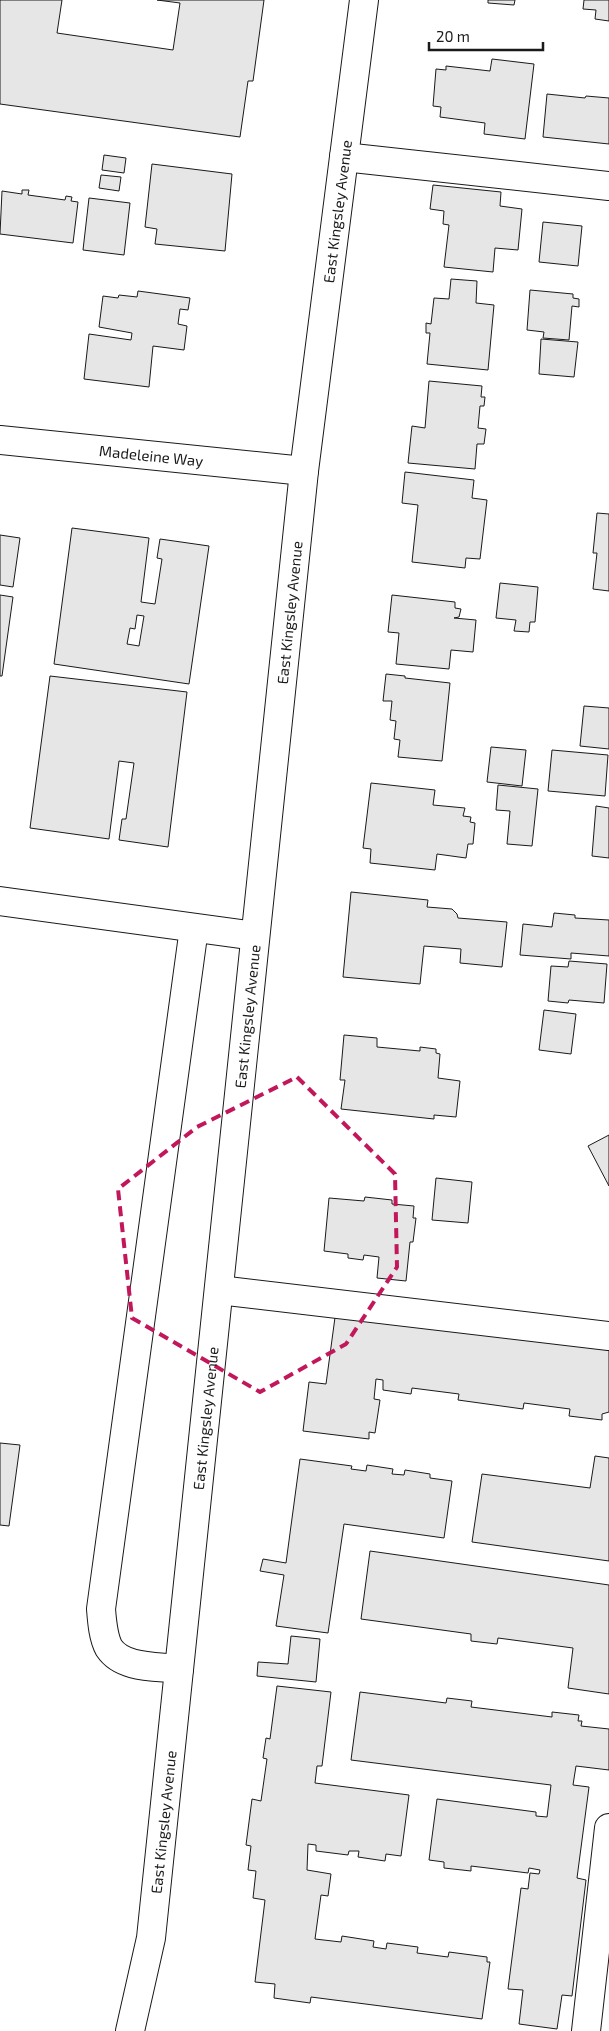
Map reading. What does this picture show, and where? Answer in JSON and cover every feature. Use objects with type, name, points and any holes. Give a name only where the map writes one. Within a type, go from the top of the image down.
[{"type":"street","name":"East Kingsley Avenue","points":[[130,2031],[152,1938],[304,470],[364,0]]},
{"type":"street","points":[[344,157],[609,186]]},
{"type":"street","name":"Madeleine Way","points":[[0,440],[304,470]]},
{"type":"street","points":[[0,901],[255,936]]},
{"type":"street","points":[[179,1669],[125,1662],[109,1648],[101,1609],[194,928]]},
{"type":"street","points":[[219,1290],[609,1336]]},
{"type":"street","points":[[586,2031],[609,1828]]},
{"type":"highlighted area","points":[[297,1077],[395,1174],[397,1267],[346,1344],[260,1392],[132,1318],[118,1189],[197,1127]]},
{"type":"building","points":[[0,0],[62,0],[57,33],[173,50],[180,3],[157,0],[264,0],[253,81],[248,81],[240,137],[0,104]]},
{"type":"building","points":[[488,0],[515,0],[514,5],[488,3]]},
{"type":"building","points":[[584,0],[609,0],[609,21],[595,19],[596,10],[583,9]]},
{"type":"building","points":[[492,59],[534,64],[525,139],[484,134],[485,123],[440,117],[441,107],[433,106],[436,69],[446,70],[446,66],[490,71]]},
{"type":"building","points":[[547,94],[585,98],[586,96],[609,98],[609,144],[543,137]]},
{"type":"building","points":[[104,155],[126,158],[124,173],[102,170]]},
{"type":"building","points":[[152,164],[232,174],[225,251],[155,244],[157,229],[145,227]]},
{"type":"building","points":[[101,175],[121,177],[119,191],[99,188]]},
{"type":"building","points":[[433,185],[501,192],[500,206],[522,209],[518,250],[495,248],[493,272],[444,267],[449,225],[443,224],[444,211],[430,209]]},
{"type":"building","points":[[22,190],[29,190],[28,195],[65,200],[66,196],[72,197],[71,201],[78,202],[73,243],[0,234],[2,191],[22,194]]},
{"type":"building","points":[[89,198],[130,203],[124,255],[83,250]]},
{"type":"building","points":[[543,222],[582,226],[578,266],[539,262]]},
{"type":"building","points":[[451,279],[477,281],[476,303],[494,305],[488,370],[427,364],[430,333],[426,333],[426,323],[431,324],[434,298],[449,299]]},
{"type":"building","points":[[530,290],[573,294],[573,298],[579,299],[579,307],[572,306],[569,340],[543,338],[544,332],[527,330]]},
{"type":"building","points":[[138,291],[190,298],[188,310],[180,309],[178,324],[187,326],[184,350],[153,346],[149,387],[84,379],[89,334],[131,340],[132,333],[99,327],[103,296],[118,298],[119,295],[137,297]]},
{"type":"building","points":[[541,339],[578,342],[574,377],[539,374]]},
{"type":"building","points":[[429,381],[482,386],[481,397],[485,397],[484,406],[480,406],[478,428],[486,429],[484,444],[477,444],[475,469],[408,463],[412,426],[425,428]]},
{"type":"building","points":[[405,472],[474,480],[472,498],[487,500],[480,559],[466,558],[465,568],[412,562],[418,505],[402,503]]},
{"type":"building","points":[[597,513],[609,514],[609,591],[593,589],[597,553],[593,553]]},
{"type":"building","points":[[72,528],[149,538],[141,602],[155,604],[162,559],[157,558],[160,539],[209,546],[189,684],[54,664]],"holes":[[[137,615],[144,616],[139,646],[127,644],[130,628],[135,629]]]},
{"type":"building","points":[[0,535],[20,538],[13,587],[0,585]]},
{"type":"building","points":[[500,583],[538,587],[535,622],[530,622],[529,632],[514,631],[516,620],[496,618]]},
{"type":"building","points":[[0,595],[13,597],[2,676],[0,676]]},
{"type":"building","points":[[392,595],[455,602],[455,608],[461,609],[459,617],[454,618],[476,620],[473,652],[451,650],[449,669],[396,664],[399,633],[388,632]]},
{"type":"building","points":[[386,674],[450,683],[442,761],[398,757],[400,740],[394,739],[396,721],[390,720],[392,701],[383,701]]},
{"type":"building","points":[[50,676],[187,692],[168,847],[119,840],[122,819],[126,819],[134,763],[119,761],[109,839],[30,828]]},
{"type":"building","points":[[584,706],[609,708],[609,749],[580,746]]},
{"type":"building","points":[[491,747],[526,750],[522,786],[487,782]]},
{"type":"building","points":[[552,750],[608,755],[605,796],[548,791]]},
{"type":"building","points":[[371,783],[435,790],[433,805],[465,808],[463,816],[471,817],[470,822],[475,823],[473,844],[468,844],[466,858],[437,854],[435,870],[370,863],[371,849],[363,848]]},
{"type":"building","points":[[498,785],[538,789],[532,846],[507,844],[510,811],[496,810]]},
{"type":"building","points":[[596,806],[609,808],[609,858],[592,856]]},
{"type":"building","points":[[351,892],[428,900],[427,907],[452,909],[458,918],[507,922],[502,967],[460,963],[461,949],[424,946],[420,984],[343,977]]},
{"type":"building","points":[[554,913],[575,915],[575,918],[609,920],[609,956],[571,953],[571,959],[520,955],[523,924],[552,927]]},
{"type":"building","points":[[569,961],[607,964],[604,1003],[569,1000],[568,1003],[548,1001],[551,966],[568,967]]},
{"type":"building","points":[[544,1010],[576,1014],[571,1054],[539,1050]]},
{"type":"building","points":[[344,1035],[377,1038],[377,1047],[420,1051],[420,1047],[436,1049],[436,1053],[440,1054],[438,1078],[460,1081],[456,1117],[434,1115],[434,1119],[341,1109],[345,1080],[340,1080]]},
{"type":"building","points":[[609,1135],[609,1186],[588,1146]]},
{"type":"building","points":[[436,1178],[472,1182],[468,1223],[432,1220]]},
{"type":"building","points":[[365,1197],[392,1200],[392,1204],[414,1206],[413,1218],[416,1218],[413,1242],[410,1242],[406,1281],[377,1278],[379,1257],[364,1255],[363,1260],[348,1258],[348,1254],[324,1251],[329,1198],[364,1201]]},
{"type":"building","points":[[336,1310],[609,1346],[609,1412],[602,1414],[602,1420],[569,1416],[570,1409],[524,1403],[523,1409],[458,1400],[459,1394],[412,1388],[411,1394],[383,1390],[383,1380],[376,1379],[374,1399],[380,1400],[375,1433],[369,1432],[369,1439],[303,1431],[309,1382],[326,1384]]},
{"type":"building","points":[[0,1443],[20,1445],[9,1526],[0,1525]]},
{"type":"building","points":[[595,1456],[609,1458],[609,1561],[472,1542],[482,1474],[590,1488]]},
{"type":"building","points":[[300,1459],[352,1466],[351,1469],[366,1471],[367,1465],[393,1469],[392,1474],[404,1475],[405,1470],[430,1474],[430,1478],[452,1481],[444,1538],[344,1524],[328,1633],[276,1626],[284,1575],[260,1571],[263,1559],[286,1563]]},
{"type":"building","points":[[370,1551],[609,1585],[609,1694],[568,1688],[573,1648],[498,1638],[497,1644],[471,1641],[471,1634],[361,1619]]},
{"type":"building","points":[[291,1636],[320,1639],[316,1682],[257,1676],[258,1662],[288,1664]]},
{"type":"building","points":[[277,1686],[331,1692],[322,1766],[317,1766],[315,1783],[409,1795],[401,1856],[386,1854],[385,1861],[358,1857],[359,1851],[349,1851],[348,1855],[316,1851],[316,1845],[308,1844],[307,1870],[331,1874],[328,1896],[321,1895],[315,1939],[341,1942],[342,1936],[374,1941],[373,1947],[386,1949],[387,1943],[418,1947],[417,1953],[448,1957],[449,1952],[487,1957],[487,1962],[490,1962],[482,2019],[311,1997],[310,2003],[274,1998],[275,1984],[255,1982],[265,1900],[253,1898],[256,1871],[248,1870],[251,1846],[246,1845],[252,1799],[261,1801],[267,1759],[263,1758],[266,1738],[270,1739]]},
{"type":"building","points":[[360,1692],[446,1703],[447,1698],[472,1701],[471,1707],[552,1717],[552,1712],[579,1715],[578,1721],[582,1721],[581,1726],[609,1729],[609,1770],[576,1766],[573,1785],[589,1787],[577,1878],[586,1880],[572,1996],[562,1995],[557,2029],[519,2024],[523,1990],[508,1989],[521,1888],[528,1889],[530,1873],[539,1874],[540,1870],[529,1868],[528,1873],[471,1866],[471,1871],[444,1868],[444,1862],[429,1860],[437,1799],[536,1812],[536,1816],[547,1817],[551,1785],[351,1760]]}]
